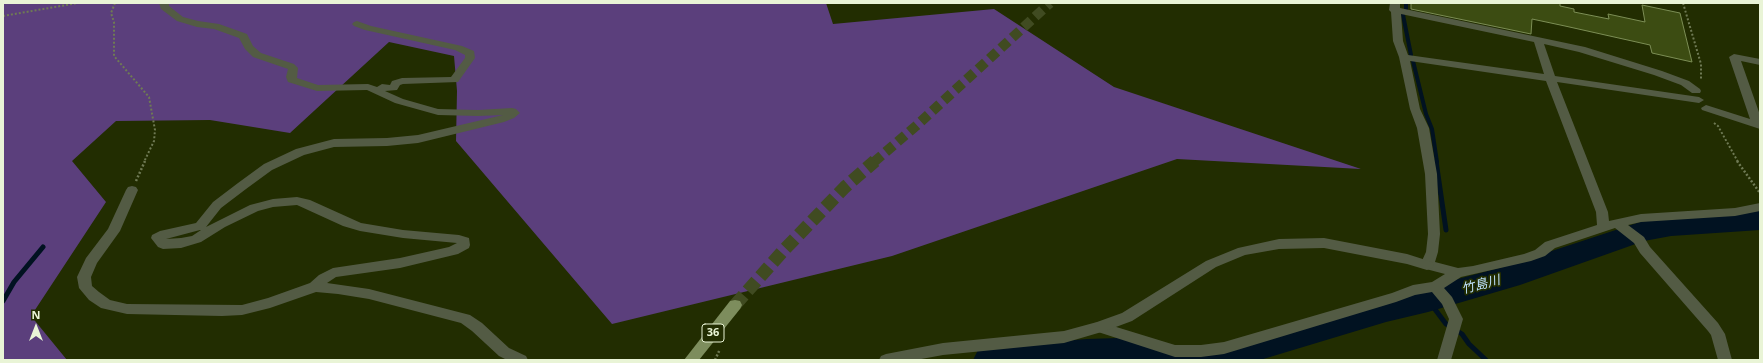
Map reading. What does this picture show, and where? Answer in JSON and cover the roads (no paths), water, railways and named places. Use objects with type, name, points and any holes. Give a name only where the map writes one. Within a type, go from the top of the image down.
[{"type":"main road","name":"36","points":[[691,360],[735,305]]},
{"type":"street","points":[[164,3],[164,7],[180,19],[197,24],[216,26],[243,36],[249,47],[257,55],[290,66],[292,68],[292,80],[317,88],[368,87],[399,101],[438,112],[478,113],[512,111],[514,113],[500,120],[425,137],[387,142],[334,143],[300,152],[274,164],[248,181],[218,205],[200,226],[165,234],[157,238],[163,244],[181,243],[196,239],[221,224],[254,208],[273,202],[297,201],[306,202],[347,223],[360,227],[403,234],[459,238],[464,241],[464,245],[453,251],[400,263],[332,273],[324,278],[315,287]]},
{"type":"street","points":[[1427,265],[1432,252],[1434,234],[1432,174],[1424,134],[1415,109],[1404,57],[1398,41],[1394,6],[1581,49],[1685,83],[1700,100]]},
{"type":"street","points":[[357,24],[368,28],[458,48],[470,53],[470,58],[454,80],[402,81],[396,83],[393,88],[382,88],[379,91]]},
{"type":"street","points":[[1538,40],[1550,78],[1602,212],[1604,227]]},
{"type":"street","points":[[1404,57],[1700,100],[1759,125]]},
{"type":"street","points":[[1759,125],[1734,57],[1760,62]]},
{"type":"street","points":[[132,190],[114,231],[91,261],[84,277],[86,288],[94,296],[106,304],[127,309],[242,310],[270,303],[315,287],[338,289],[369,294],[466,319],[504,352],[521,360]]},
{"type":"street","points":[[886,360],[943,349],[1064,337],[1100,327],[1127,317],[1211,264],[1243,251],[1279,244],[1324,243],[1400,257],[1458,273],[1486,269],[1526,258],[1540,253],[1550,245],[1604,227],[1621,226],[1641,218],[1735,212],[1760,207]]},
{"type":"street","points":[[1621,226],[1639,240],[1645,250],[1713,327],[1718,334],[1725,360]]},
{"type":"street","points":[[1440,293],[1458,273]]},
{"type":"street","points":[[1100,327],[1175,351],[1201,351],[1224,348],[1396,297],[1414,290],[1440,293]]},
{"type":"street","points":[[1440,293],[1456,319],[1444,360]]},
{"type":"waterway","points":[[1406,3],[1406,9]]},
{"type":"waterway","points":[[1403,15],[1411,55]]},
{"type":"waterway","points":[[1413,61],[1426,114],[1432,129],[1437,162]]},
{"type":"waterway","points":[[1436,161],[1446,230]]},
{"type":"waterway","name":"竹島川","points":[[1203,360],[1239,353],[1386,310],[1428,300],[1509,277],[1640,232],[1671,226],[1760,220]]},
{"type":"waterway","points":[[3,301],[14,282],[43,247]]},
{"type":"waterway","points":[[1428,300],[1446,324],[1462,334],[1469,344],[1486,360]]},
{"type":"waterway","name":"竹島川","points":[[990,360],[1087,352],[1119,351],[1182,360]]},
{"type":"waterway","name":"竹島川","points":[[1027,360],[1030,357]]},
{"type":"tunnel","points":[[874,162],[916,126],[1050,3]]},
{"type":"tunnel","points":[[735,305],[783,251],[845,187],[875,161]]}]
